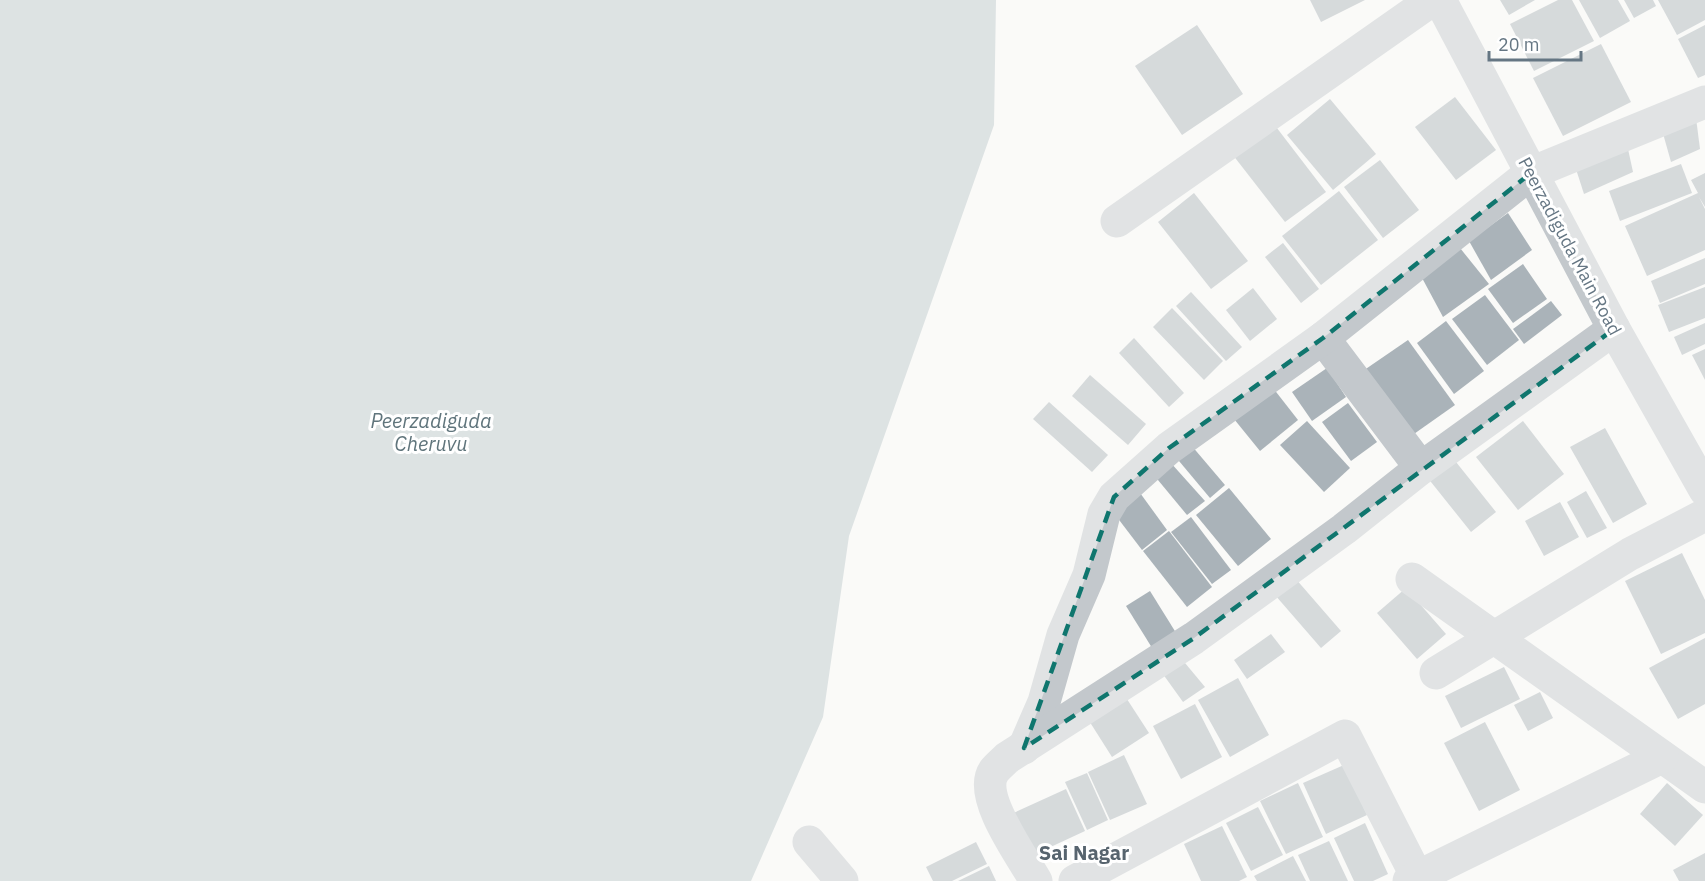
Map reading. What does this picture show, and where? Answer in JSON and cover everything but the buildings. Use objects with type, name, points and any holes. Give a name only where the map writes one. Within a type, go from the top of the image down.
[{"type":"street","points":[[1117,220],[1432,0]]},
{"type":"street","name":"Peerzadiguda Main Road","points":[[1440,0],[1614,329],[1705,490]]},
{"type":"street","points":[[1024,748],[1044,702],[1063,635],[1089,575],[1104,514],[1114,497],[1169,448],[1323,338],[1531,173],[1705,102]]},
{"type":"street","points":[[1036,881],[994,807],[990,788],[993,772],[1007,758],[1194,638],[1344,529],[1421,468],[1614,329]]},
{"type":"street","points":[[1323,338],[1421,468]]},
{"type":"street","points":[[1436,673],[1630,554],[1705,515]]},
{"type":"street","points":[[1412,579],[1705,787]]},
{"type":"street","points":[[1076,881],[1345,736],[1413,879],[1662,757]]},
{"type":"street","points":[[809,842],[842,881]]},
{"type":"highlighted area","points":[[1531,173],[1614,329],[1194,638],[1024,748],[1114,497],[1169,448],[1323,338]]},
{"type":"water","name":"Peerzadiguda Cheruvu","points":[[0,0],[996,0],[994,125],[849,536],[823,717],[751,881],[0,881]]},
{"type":"district","name":"Sai Nagar","points":[[1084,852]]}]
